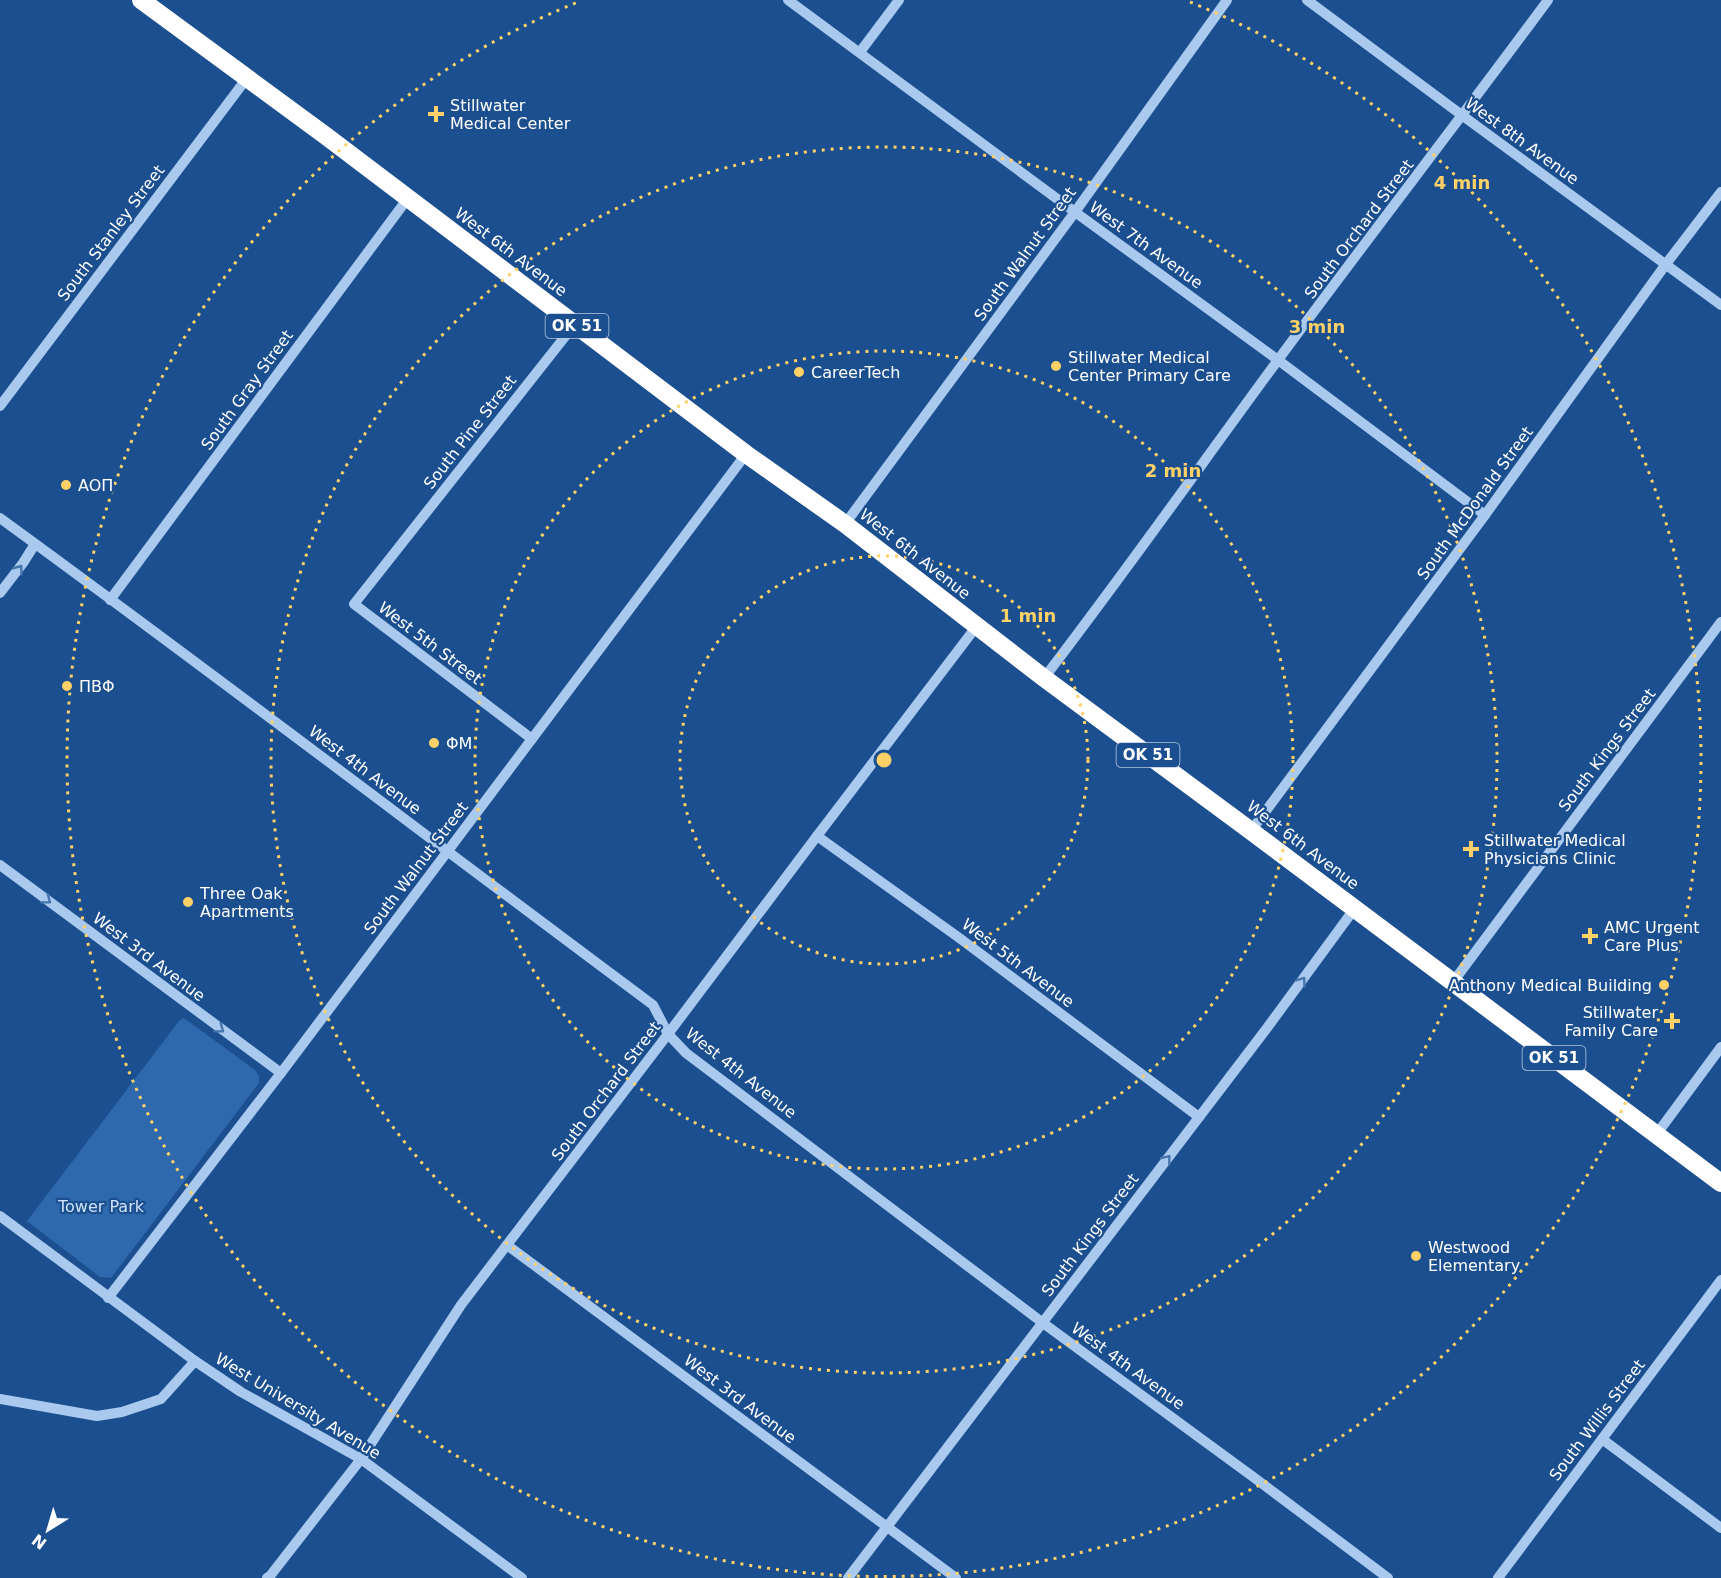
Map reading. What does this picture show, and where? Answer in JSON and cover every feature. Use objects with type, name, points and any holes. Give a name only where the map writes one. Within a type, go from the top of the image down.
[{"type":"highway","name":"West 6th Avenue","points":[[141,0],[747,454],[846,524],[976,627],[1721,1183]]},
{"type":"street","name":"West 7th Avenue","points":[[788,0],[1278,360],[1485,516]]},
{"type":"street","points":[[860,52],[899,0]]},
{"type":"street","name":"South Walnut Street","points":[[846,524],[1227,0]]},
{"type":"street","name":"West 8th Avenue","points":[[1307,0],[1721,305]]},
{"type":"street","name":"South Orchard Street","points":[[1044,678],[1278,360],[1548,0]]},
{"type":"street","name":"South Stanley Street","points":[[0,406],[247,78]]},
{"type":"street","name":"South McDonald Street","points":[[1251,831],[1485,516],[1666,264],[1721,192]]},
{"type":"street","name":"South Gray Street","points":[[110,600],[408,198]]},
{"type":"street","name":"South Pine Street","points":[[389,559],[575,324]]},
{"type":"street","name":"South Walnut Street","points":[[108,1298],[747,454]]},
{"type":"street","name":"West 4th Avenue","points":[[0,518],[344,772],[447,852],[653,1005],[668,1034],[686,1053],[1043,1323],[1388,1578]]},
{"type":"street","points":[[0,593],[35,544]]},
{"type":"street","name":"West 5th Street","points":[[389,559],[354,604],[532,739]]},
{"type":"street","name":"South Kings Street","points":[[1453,982],[1721,622]]},
{"type":"street","name":"South Orchard Street","points":[[269,1578],[361,1459],[461,1305],[976,627]]},
{"type":"street","name":"West 5th Avenue","points":[[817,836],[958,937],[1199,1117]]},
{"type":"street","name":"West 3rd Avenue","points":[[0,865],[280,1073]]},
{"type":"street","name":"South Kings Street","points":[[848,1578],[1355,908]]},
{"type":"street","points":[[1656,1135],[1721,1047]]},
{"type":"street","name":"West University Avenue","points":[[0,1216],[195,1361],[241,1392],[361,1459],[522,1578]]},
{"type":"street","name":"West 3rd Avenue","points":[[507,1245],[956,1578]]},
{"type":"street","name":"South Willis Street","points":[[1498,1578],[1721,1280]]},
{"type":"street","points":[[0,1399],[97,1416],[122,1412],[161,1399],[195,1361]]},
{"type":"street","points":[[1602,1439],[1721,1528]]},
{"type":"green space","name":"Tower Park","points":[[184,1018],[255,1070],[259,1083],[111,1278],[100,1277],[27,1221],[179,1021]]},
{"type":"place","name":"Stillwater Medical Center","points":[[436,114]]},
{"type":"place","name":"Stillwater Medical Center Primary Care","points":[[1056,366]]},
{"type":"place","name":"CareerTech","points":[[799,372]]},
{"type":"place","name":"AOΠ","points":[[66,485]]},
{"type":"place","name":"ΠΒΦ","points":[[67,686]]},
{"type":"place","name":"ΦΜ","points":[[434,743]]},
{"type":"place","name":"Stillwater Medical Physicians Clinic","points":[[1471,849]]},
{"type":"place","name":"Three Oak Apartments","points":[[188,902]]},
{"type":"place","name":"AMC Urgent Care Plus","points":[[1590,936]]},
{"type":"place","name":"Anthony Medical Building","points":[[1664,985]]},
{"type":"place","name":"Stillwater Family Care","points":[[1672,1021]]},
{"type":"place","name":"Westwood Elementary","points":[[1416,1256]]}]
